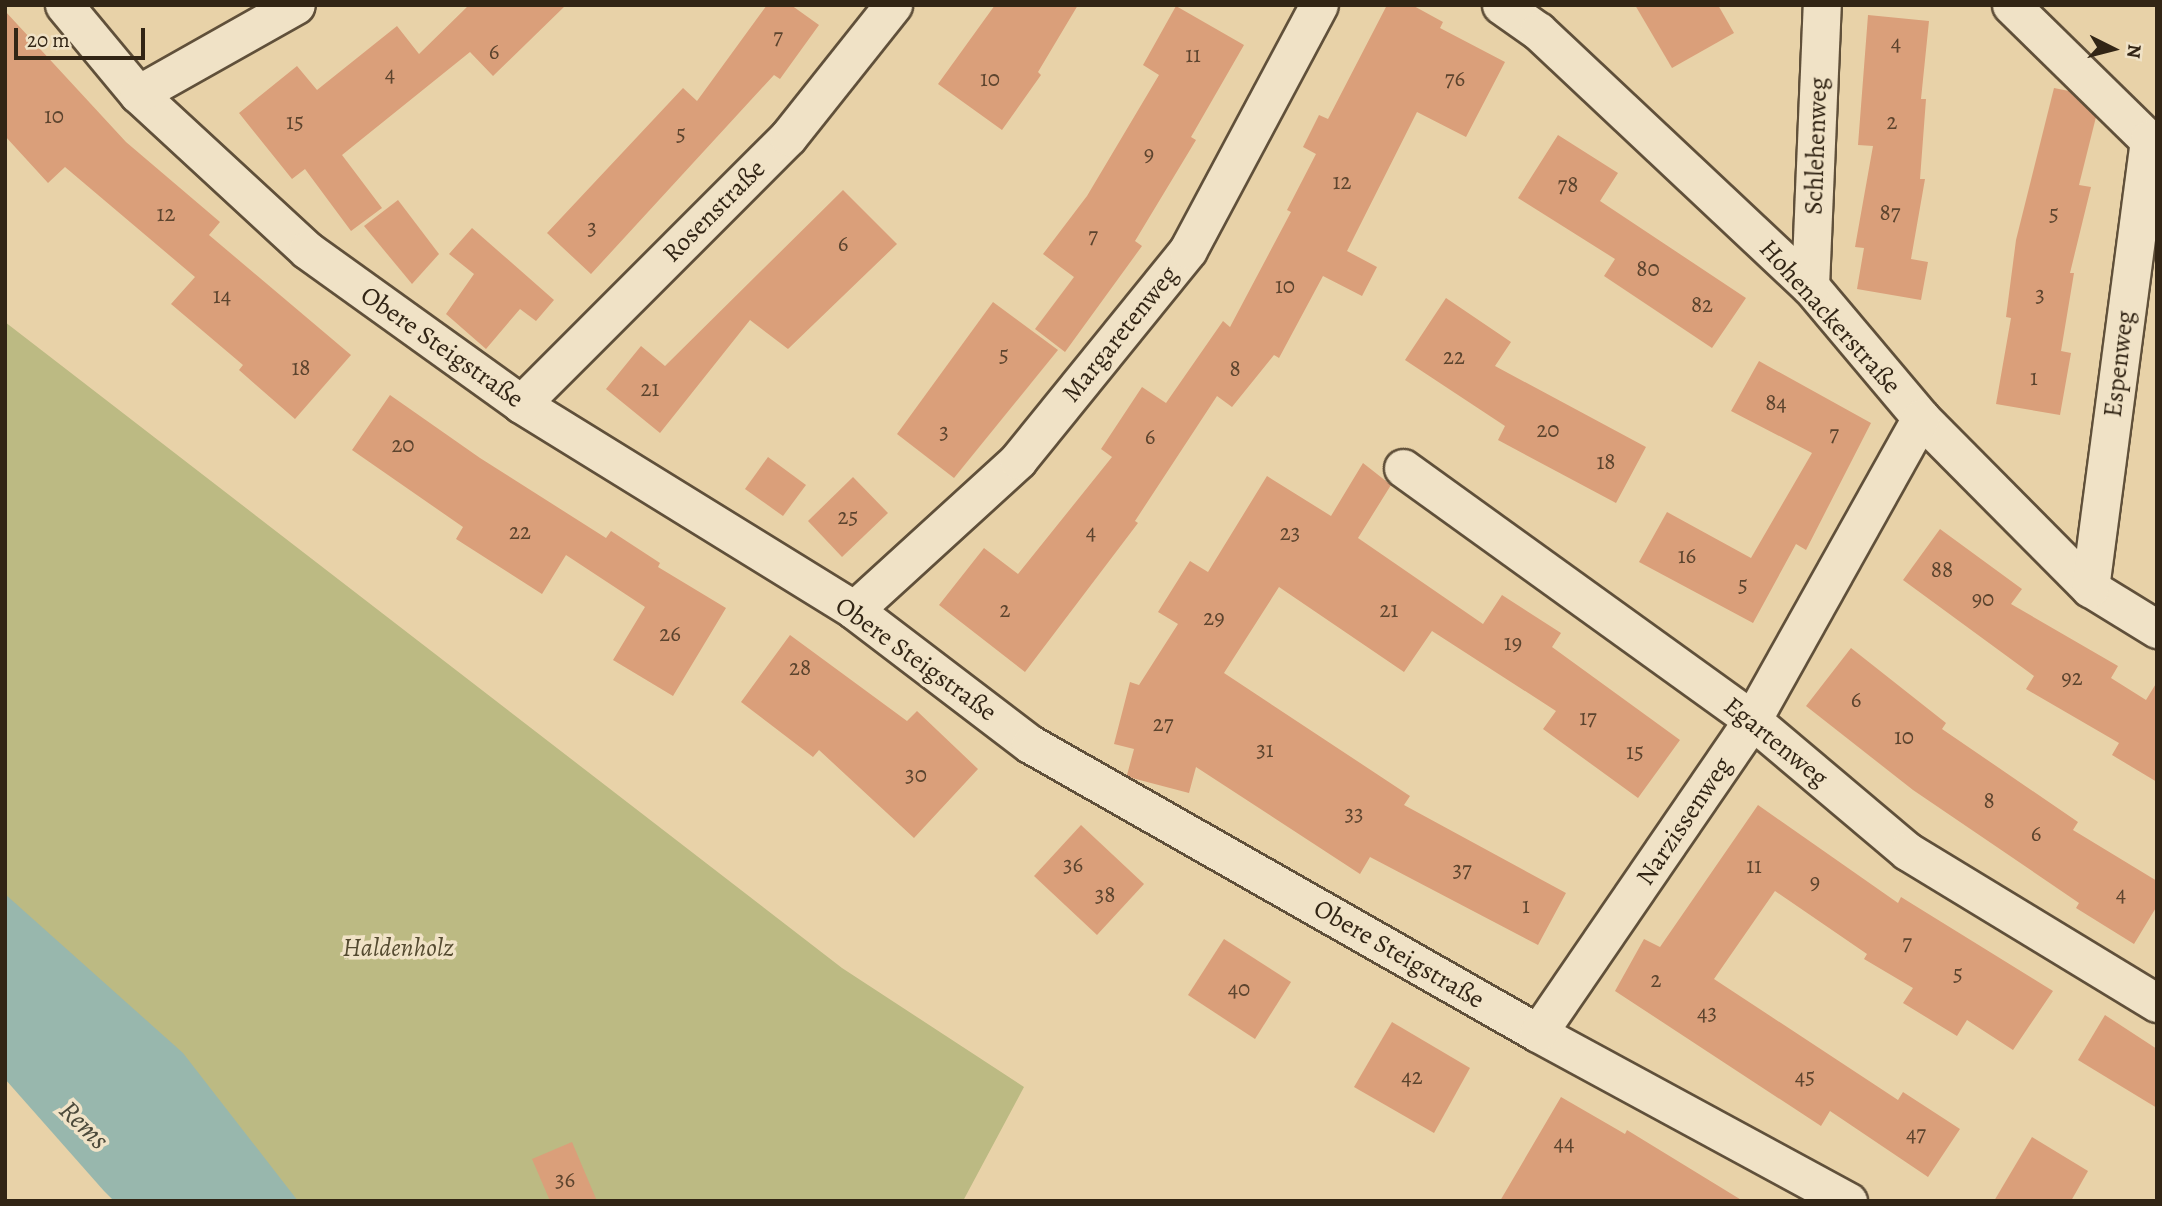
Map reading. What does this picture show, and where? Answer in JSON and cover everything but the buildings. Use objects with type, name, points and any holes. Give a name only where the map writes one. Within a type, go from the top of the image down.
[{"type":"street","name":"Obere Steigstraße","points":[[64,5],[138,94],[307,250],[521,404],[854,610],[1030,744],[1538,1033],[1848,1201]]},
{"type":"street","points":[[138,94],[296,5]]},
{"type":"street","name":"Rosenstraße","points":[[521,404],[788,137],[893,5]]},
{"type":"street","name":"Margaretenweg","points":[[854,610],[1018,460],[1188,250],[1318,5]]},
{"type":"street","name":"Hohenackerstraße","points":[[1501,5],[1538,31],[1810,286],[1921,418],[2090,589],[2157,629]]},
{"type":"street","name":"Schlehenweg","points":[[1810,286],[1822,5]]},
{"type":"street","points":[[2011,5],[2153,144]]},
{"type":"street","name":"Espenweg","points":[[2090,589],[2153,144]]},
{"type":"street","name":"Narzissenweg","points":[[1538,1033],[1752,720],[1921,418]]},
{"type":"street","name":"Egartenweg","points":[[1403,468],[1752,720],[1907,851],[2157,1003]]},
{"type":"green space","name":"Haldenholz","points":[[5,322],[842,968],[1024,1087],[963,1201],[290,1201],[5,927]]},
{"type":"water","name":"Rems","points":[[5,894],[183,1053],[298,1201],[114,1201],[104,1191],[5,1079]]}]
